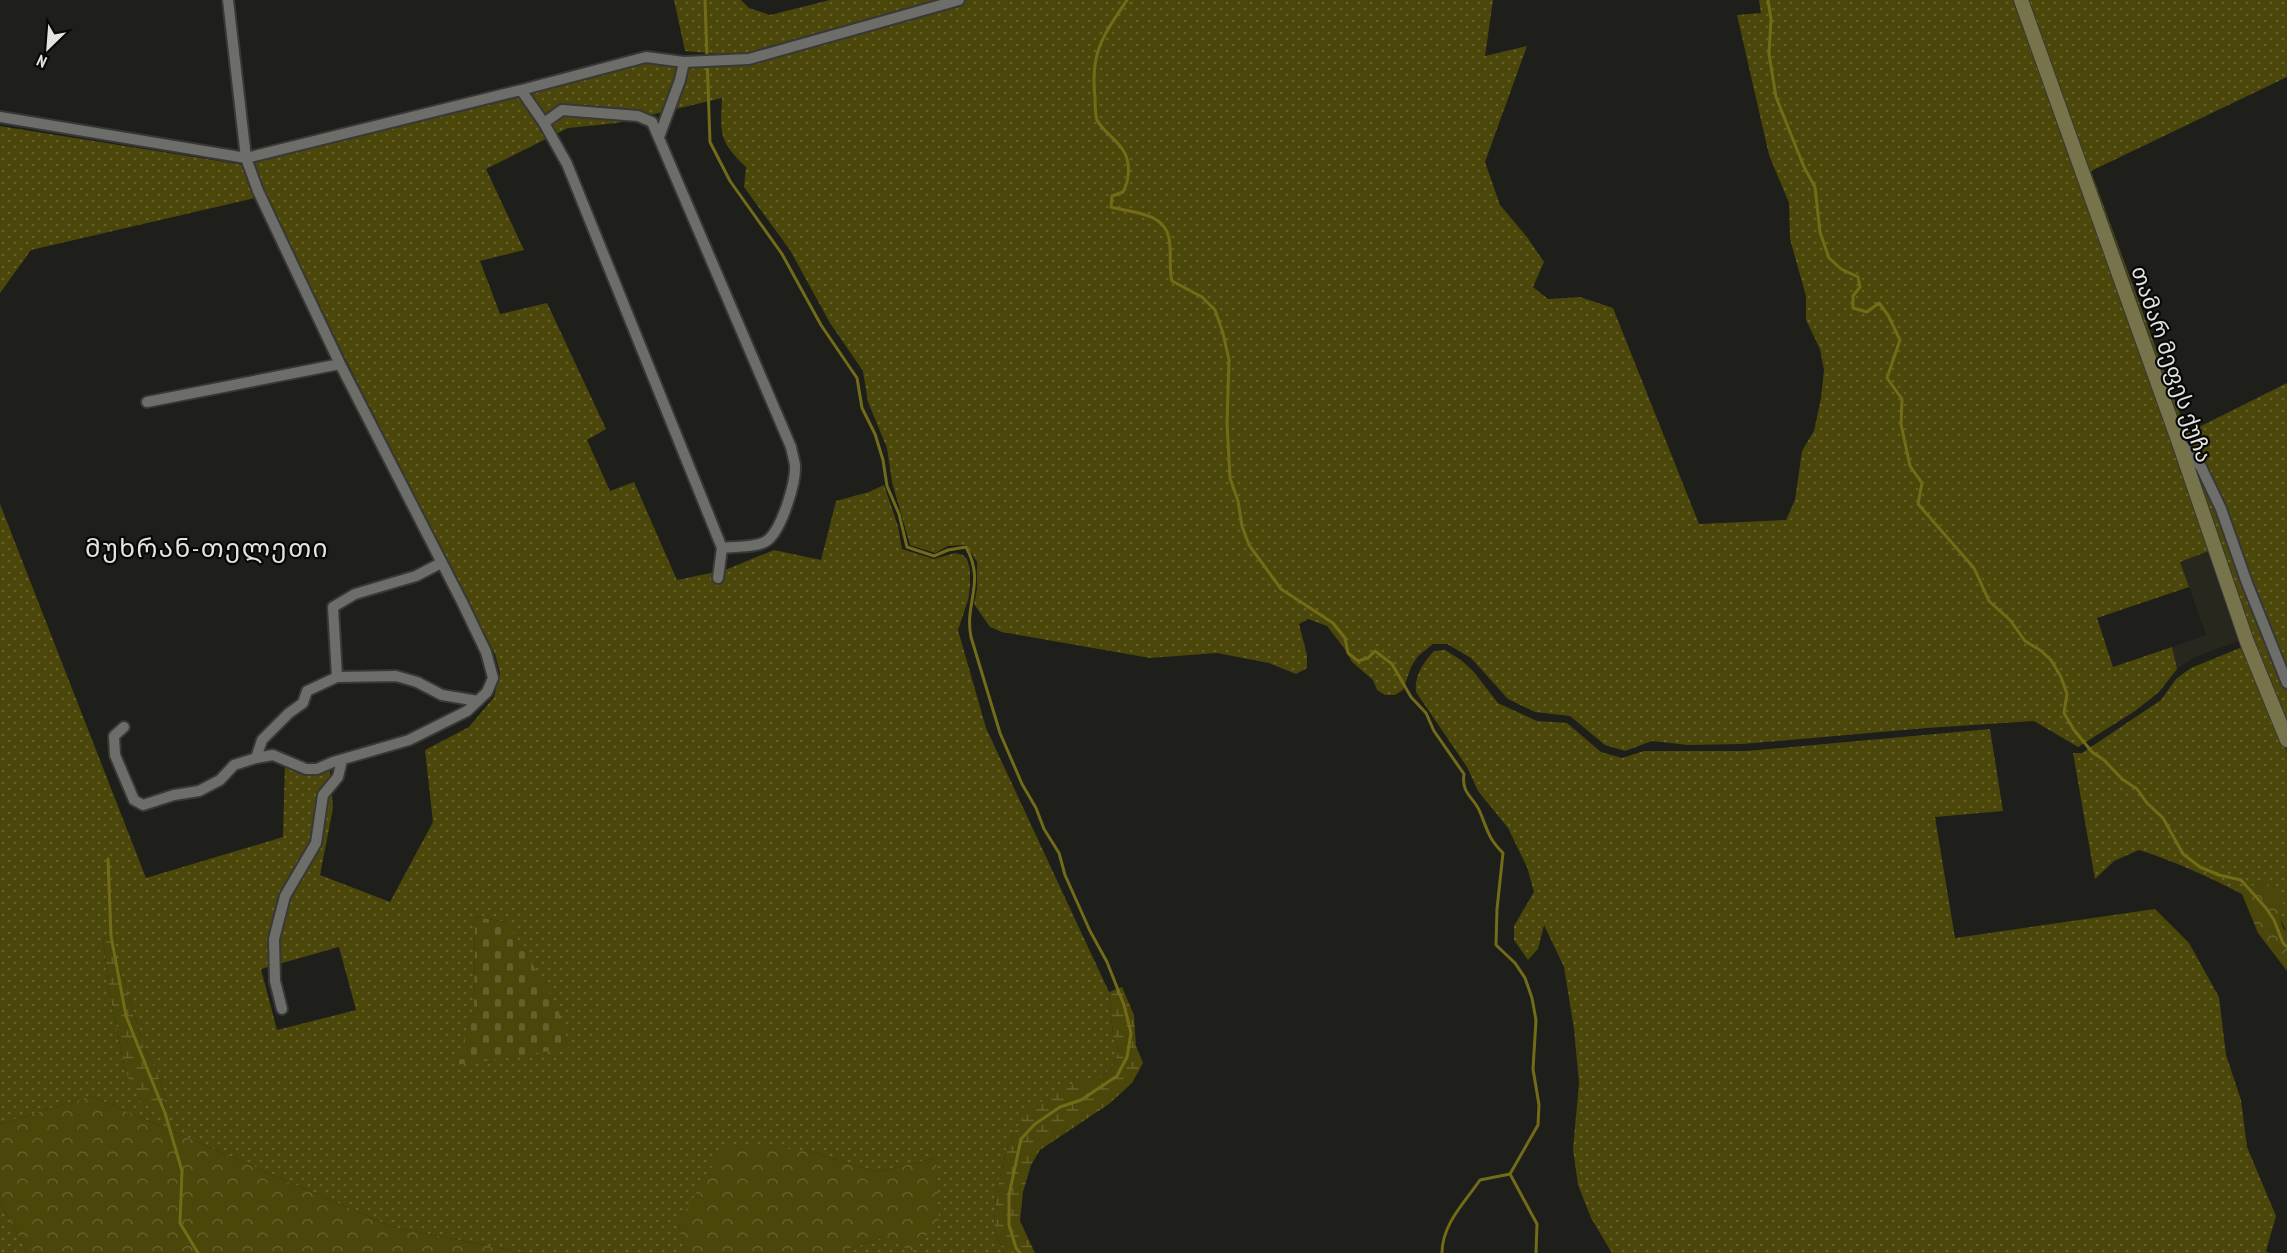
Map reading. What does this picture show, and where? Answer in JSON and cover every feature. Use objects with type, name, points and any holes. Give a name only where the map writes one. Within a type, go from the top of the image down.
[{"type":"street","points":[[124,727],[114,736],[115,755],[134,800],[143,805],[174,795],[199,791],[220,780],[234,765],[256,758],[273,755],[306,769],[317,770],[409,740],[468,711],[488,692],[493,678],[486,652],[340,364],[258,191],[246,158],[228,0]]},
{"type":"street","points":[[0,117],[246,158],[646,57],[684,62],[749,59],[959,0]]},
{"type":"street","name":"თამარ მეფეს ქუჩა","points":[[2021,0],[2178,440],[2247,642],[2287,740]]},
{"type":"street","points":[[658,137],[680,80],[684,62]]},
{"type":"street","points":[[521,90],[544,123],[567,164],[722,548],[718,578]]},
{"type":"street","points":[[544,123],[562,110],[638,116],[652,122],[791,447],[795,467],[789,498],[782,519],[768,540],[752,545],[722,548]]},
{"type":"street","points":[[147,402],[340,364]]},
{"type":"street","points":[[2178,440],[2200,467],[2221,509],[2247,583],[2287,683]]},
{"type":"street","points":[[337,677],[333,607],[355,594],[416,576],[441,563]]},
{"type":"street","points":[[256,758],[262,740],[288,713],[303,704],[307,691],[337,677],[396,676],[417,682],[442,695],[478,701]]},
{"type":"street","points":[[282,1009],[274,981],[274,939],[285,896],[316,843],[323,795],[338,777],[342,760]]},
{"type":"shaded area","points":[[2210,551],[2239,641],[2195,657],[2177,669],[2172,647],[2206,635],[2180,562]]},
{"type":"green space","points":[[674,0],[741,0],[749,8],[770,15],[830,0],[1493,0],[1485,56],[1527,46],[1485,162],[1500,205],[1527,237],[1544,262],[1533,287],[1548,299],[1580,297],[1613,308],[1699,524],[1786,520],[1795,500],[1802,451],[1814,431],[1824,370],[1820,349],[1806,320],[1806,296],[1790,239],[1789,203],[1769,155],[1737,15],[1761,13],[1759,0],[2287,0],[2287,77],[2091,171],[2187,433],[2287,383],[2287,723],[2252,638],[2222,546],[2180,562],[2189,587],[2097,618],[2113,667],[2172,647],[2177,669],[2159,692],[2135,711],[2078,747],[2034,721],[1742,744],[1688,745],[1652,741],[1625,751],[1605,745],[1570,716],[1535,712],[1508,699],[1471,658],[1447,644],[1433,644],[1418,656],[1411,667],[1403,690],[1395,695],[1385,695],[1377,690],[1373,680],[1352,662],[1327,626],[1308,619],[1299,624],[1307,655],[1307,668],[1296,674],[1269,663],[1217,653],[1150,658],[1002,632],[990,627],[974,604],[977,589],[977,562],[966,545],[948,546],[935,553],[910,545],[892,482],[887,448],[868,402],[863,371],[830,323],[790,250],[744,187],[746,167],[731,151],[723,136],[722,98],[617,123],[568,128],[486,169],[524,250],[480,261],[500,314],[547,303],[606,429],[587,440],[610,491],[634,482],[677,580],[725,570],[774,550],[821,560],[836,501],[869,492],[884,485],[898,526],[902,549],[934,559],[955,553],[967,559],[970,570],[970,587],[958,630],[986,728],[1109,992],[1113,1036],[1119,1051],[1112,1067],[1098,1080],[1015,1130],[1007,1149],[996,1193],[994,1230],[1004,1253],[843,1253],[842,1251],[882,1238],[936,1158],[877,1172],[809,1151],[678,1223],[686,1253],[525,1253],[393,1227],[91,1096],[0,1124],[0,504],[146,878],[283,837],[285,760],[330,770],[333,808],[320,875],[390,902],[433,822],[425,750],[469,727],[494,697],[500,673],[495,654],[343,354],[267,196],[253,161],[650,62],[716,67],[715,63],[719,54],[685,51]],"holes":[[[475,917],[507,922],[457,1065],[474,1010]],[[111,936],[113,957],[125,982],[144,1049],[156,1070],[164,1092],[165,1113],[125,1070],[109,990],[103,938]],[[339,947],[356,1010],[277,1030],[261,969]]]},
{"type":"green space","points":[[0,126],[244,165],[255,198],[31,250],[0,293]]},
{"type":"green space","points":[[2240,648],[2247,653],[2287,751],[2287,932],[2260,881],[2242,894],[2191,870],[2139,850],[2114,861],[2095,879],[2073,753],[2082,753],[2161,700],[2176,679],[2191,668]]},
{"type":"green space","points":[[1445,650],[1474,672],[1498,703],[1537,721],[1567,723],[1601,752],[1622,758],[1644,751],[1747,751],[1990,729],[2003,811],[1935,817],[1955,938],[2155,909],[2189,943],[2219,997],[2226,1055],[2241,1100],[2247,1147],[2276,1216],[2266,1251],[2269,1253],[1612,1253],[1591,1218],[1578,1185],[1573,1149],[1579,1083],[1574,1029],[1564,967],[1544,925],[1538,949],[1528,960],[1514,940],[1514,926],[1534,892],[1527,867],[1508,828],[1478,791],[1467,767],[1416,692],[1416,681],[1423,665],[1434,651]]},
{"type":"green space","points":[[2260,881],[2276,888],[2284,901],[2278,912],[2283,928],[2287,932],[2287,971],[2258,933],[2242,894]]},
{"type":"green space","points":[[475,917],[507,922],[557,1005],[569,1048],[456,1065],[474,1010]]},
{"type":"green space","points":[[111,936],[113,957],[125,982],[144,1049],[156,1070],[164,1092],[165,1113],[140,1101],[125,1070],[109,990],[103,938]]},
{"type":"green space","points":[[1122,987],[1134,1015],[1136,1046],[1143,1063],[1132,1083],[1109,1104],[1040,1150],[1031,1165],[1023,1192],[1020,1221],[1035,1253],[1004,1253],[994,1230],[996,1193],[1007,1149],[1015,1130],[1030,1109],[1058,1091],[1078,1082],[1098,1080],[1112,1067],[1119,1051],[1113,1036],[1109,992]]},
{"type":"green space","points":[[91,1096],[393,1227],[525,1253],[26,1253],[25,1247],[0,1203],[0,1124]]},
{"type":"green space","points":[[726,1143],[809,1151],[877,1172],[936,1158],[939,1221],[913,1251],[882,1238],[842,1251],[843,1253],[686,1253],[678,1223]]},
{"type":"green space","points":[[0,1203],[25,1247],[26,1253],[0,1253]]},
{"type":"waterway","points":[[705,0],[710,142],[730,181],[782,254],[821,325],[857,378],[862,408],[875,434],[883,460],[887,486],[899,514],[907,547],[934,556],[948,550],[966,547],[972,560],[975,582],[970,613],[971,637],[1000,733],[1044,829],[1059,853],[1065,875],[1090,931],[1107,962],[1124,1005],[1131,1033],[1127,1057],[1117,1076],[1081,1100],[1060,1107],[1035,1124],[1021,1139],[1009,1195],[1009,1225],[1016,1248],[1020,1253]]},
{"type":"waterway","points":[[1127,0],[1100,45],[1095,68],[1097,120],[1122,148],[1128,167],[1125,188],[1123,192],[1112,196],[1111,207],[1141,214],[1158,221],[1169,236],[1172,281],[1202,297],[1215,310],[1229,360],[1227,423],[1230,478],[1249,545],[1281,589],[1333,623],[1345,638],[1348,653],[1358,661],[1368,658],[1375,651],[1392,664],[1411,697],[1426,713],[1434,731],[1464,774],[1466,791],[1477,807],[1491,838],[1503,853],[1496,945],[1515,963],[1525,978],[1532,998],[1536,1020],[1533,1069],[1539,1105],[1538,1125],[1510,1174],[1480,1180],[1461,1205],[1446,1232],[1442,1253]]},
{"type":"waterway","points":[[1768,0],[1771,19],[1769,54],[1776,97],[1804,167],[1815,187],[1820,232],[1829,258],[1841,269],[1858,277],[1860,287],[1853,296],[1853,308],[1867,312],[1879,303],[1888,315],[1900,340],[1887,378],[1902,399],[1901,424],[1910,466],[1922,483],[1918,504],[1974,568],[1989,601],[2010,620],[2025,641],[2051,660],[2061,677],[2067,694],[2064,713],[2092,752],[2104,760],[2122,779],[2137,789],[2147,803],[2163,818],[2183,854],[2200,867],[2219,875],[2241,880],[2266,908],[2287,947]]},
{"type":"waterway","points":[[108,859],[111,936],[126,1016],[165,1113],[182,1171],[180,1223],[198,1253]]},
{"type":"waterway","points":[[1510,1174],[1537,1224],[1536,1253]]},
{"type":"district","name":"მუხრან-თელეთი","points":[[207,548]]}]
